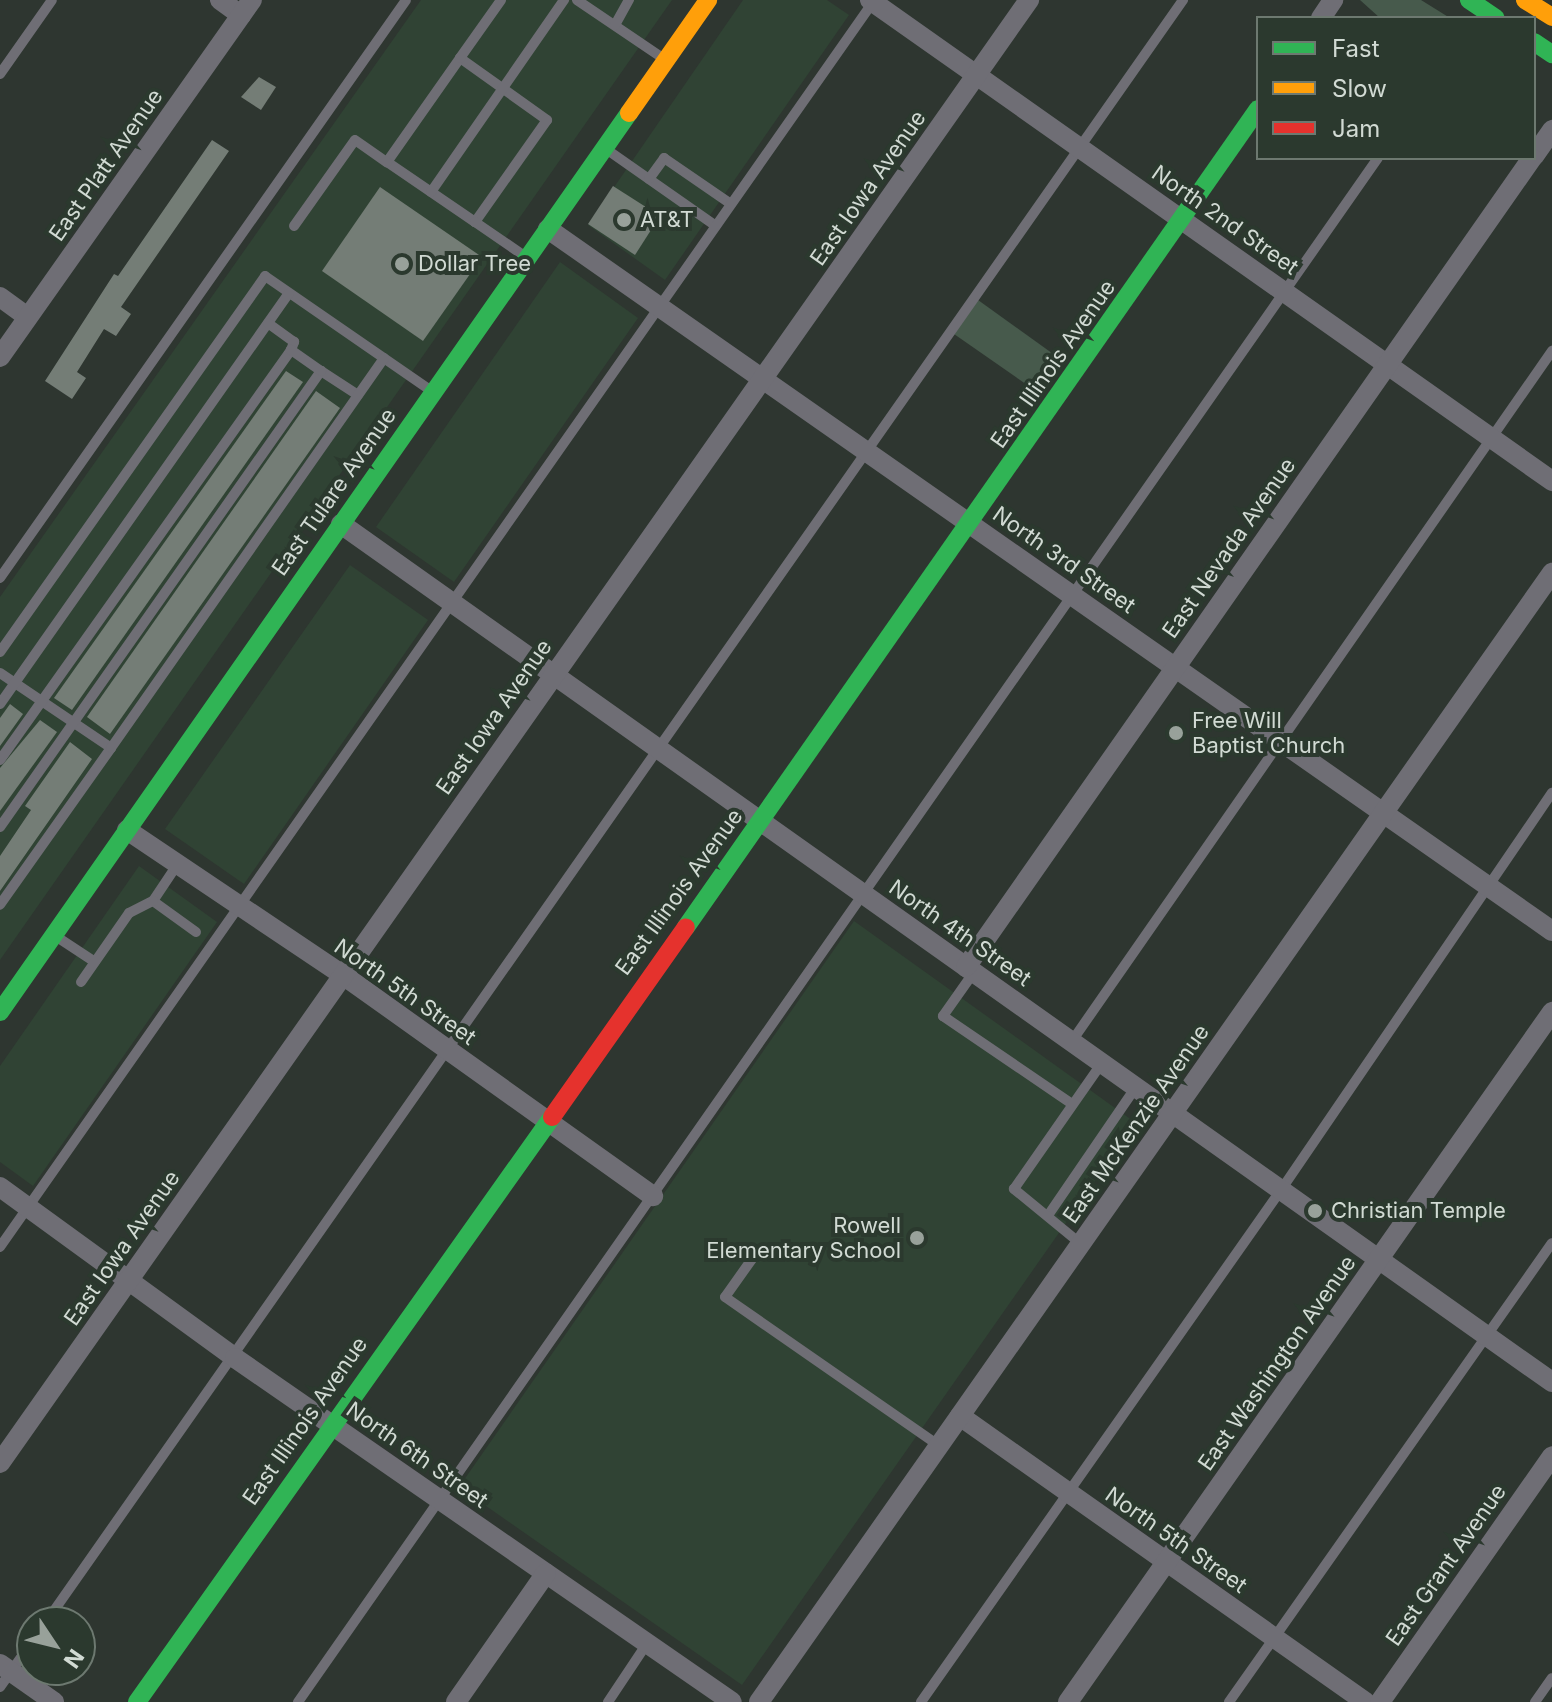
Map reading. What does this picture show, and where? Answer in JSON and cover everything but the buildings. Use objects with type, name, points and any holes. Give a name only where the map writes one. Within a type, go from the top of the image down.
[{"type":"street","points":[[220,0],[246,8]]},
{"type":"street","name":"East Tulare Avenue","points":[[0,1012],[708,0]]},
{"type":"street","name":"East Iowa Avenue","points":[[0,1463],[1029,0]]},
{"type":"street","points":[[1525,0],[1552,17]]},
{"type":"street","name":"North 2nd Street","points":[[872,1],[1552,481]]},
{"type":"street","name":"East Platt Avenue","points":[[0,357],[246,8]]},
{"type":"street","name":"East Illinois Avenue","points":[[137,1702],[545,1121],[971,525],[1256,112]]},
{"type":"street","name":"East Nevada Avenue","points":[[1536,153],[1552,130]]},
{"type":"street","name":"East Nevada Avenue","points":[[970,969],[1176,665],[1531,160]]},
{"type":"street","name":"North 3rd Street","points":[[548,229],[1176,665],[1552,931]]},
{"type":"street","points":[[0,297],[28,317]]},
{"type":"street","name":"North 4th Street","points":[[341,524],[1552,1382]]},
{"type":"street","name":"East McKenzie Avenue","points":[[759,1702],[1552,573]]},
{"type":"street","name":"North 5th Street","points":[[127,830],[343,975],[653,1196]]},
{"type":"street","name":"East Washington Avenue","points":[[1068,1702],[1552,1012]]},
{"type":"street","name":"North 6th Street","points":[[0,1187],[235,1358],[732,1702]]},
{"type":"street","name":"North 5th Street","points":[[960,1416],[1365,1702]]},
{"type":"street","name":"East Grant Avenue","points":[[1380,1702],[1552,1456]]},
{"type":"street","points":[[456,1702],[546,1573]]},
{"type":"street","points":[[4,1674],[54,1702]]},
{"type":"lane","points":[[0,74],[52,0]]},
{"type":"lane","points":[[0,578],[406,0]]},
{"type":"lane","points":[[387,162],[501,0]]},
{"type":"lane","points":[[431,192],[564,0]]},
{"type":"lane","points":[[577,0],[666,60]]},
{"type":"lane","points":[[615,25],[629,0]]},
{"type":"lane","points":[[57,1606],[235,1358],[656,747],[1183,0]]},
{"type":"lane","points":[[0,1247],[872,1]]},
{"type":"lane","points":[[460,58],[547,120],[475,222]]},
{"type":"lane","points":[[294,226],[355,140],[528,258]]},
{"type":"lane","points":[[604,148],[716,226]]},
{"type":"lane","points":[[649,179],[664,158],[731,204]]},
{"type":"lane","points":[[298,1702],[1377,160]]},
{"type":"lane","points":[[0,652],[265,276],[434,392]]},
{"type":"lane","points":[[0,704],[289,293]]},
{"type":"lane","points":[[0,760],[291,350],[294,342],[268,323]]},
{"type":"lane","points":[[291,350],[358,395]]},
{"type":"lane","points":[[1072,1041],[1283,742],[1552,351]]},
{"type":"lane","points":[[0,905],[384,358]]},
{"type":"lane","points":[[0,827],[321,371]]},
{"type":"lane","points":[[0,673],[111,748]]},
{"type":"lane","points":[[921,1702],[1281,1190],[1552,793]]},
{"type":"lane","points":[[81,982],[129,913],[153,901],[177,865]]},
{"type":"lane","points":[[153,901],[196,932]]},
{"type":"lane","points":[[54,935],[95,962]]},
{"type":"lane","points":[[970,969],[943,1016],[1072,1104]]},
{"type":"lane","points":[[1081,1244],[1056,1226],[1049,1214],[1014,1189],[1102,1063]]},
{"type":"lane","points":[[1049,1214],[1136,1087]]},
{"type":"lane","points":[[1229,1702],[1552,1243]]},
{"type":"lane","points":[[757,1252],[725,1297],[939,1446]]},
{"type":"lane","points":[[608,1702],[648,1642]]},
{"type":"lane","points":[[1535,1702],[1552,1678]]},
{"type":"shaded area","points":[[421,0],[672,0],[0,960],[0,597]]},
{"type":"shaded area","points":[[743,0],[827,0],[849,15],[665,280],[588,225]]},
{"type":"shaded area","points":[[1360,0],[1421,0],[1447,16],[1378,16]]},
{"type":"shaded area","points":[[560,262],[638,318],[454,582],[376,527]]},
{"type":"shaded area","points":[[978,300],[1056,356],[1033,389],[954,334]]},
{"type":"shaded area","points":[[350,565],[428,620],[244,884],[165,829]]},
{"type":"shaded area","points":[[139,866],[217,922],[33,1186],[0,1162],[0,1066]]},
{"type":"shaded area","points":[[854,921],[1136,1123],[742,1685],[459,1487]]},
{"type":"traffic: fast","points":[[1469,0],[1493,16]]},
{"type":"traffic: fast","points":[[1536,43],[1552,54]]},
{"type":"traffic: fast","points":[[686,927],[1256,112]]},
{"type":"traffic: fast","points":[[0,1012],[629,113]]},
{"type":"traffic: fast","points":[[137,1702],[552,1117]]},
{"type":"traffic: slow","points":[[629,113],[708,0]]},
{"type":"traffic: slow","points":[[1525,0],[1552,17]]},
{"type":"traffic: jam","points":[[552,1117],[686,927]]},
{"type":"place","name":"AT&T","points":[[624,220]]},
{"type":"place","name":"Dollar Tree","points":[[402,264]]},
{"type":"place","name":"Free Will Baptist Church","points":[[1176,733]]},
{"type":"place","name":"Christian Temple","points":[[1315,1211]]},
{"type":"place","name":"Rowell Elementary School","points":[[917,1238]]}]
